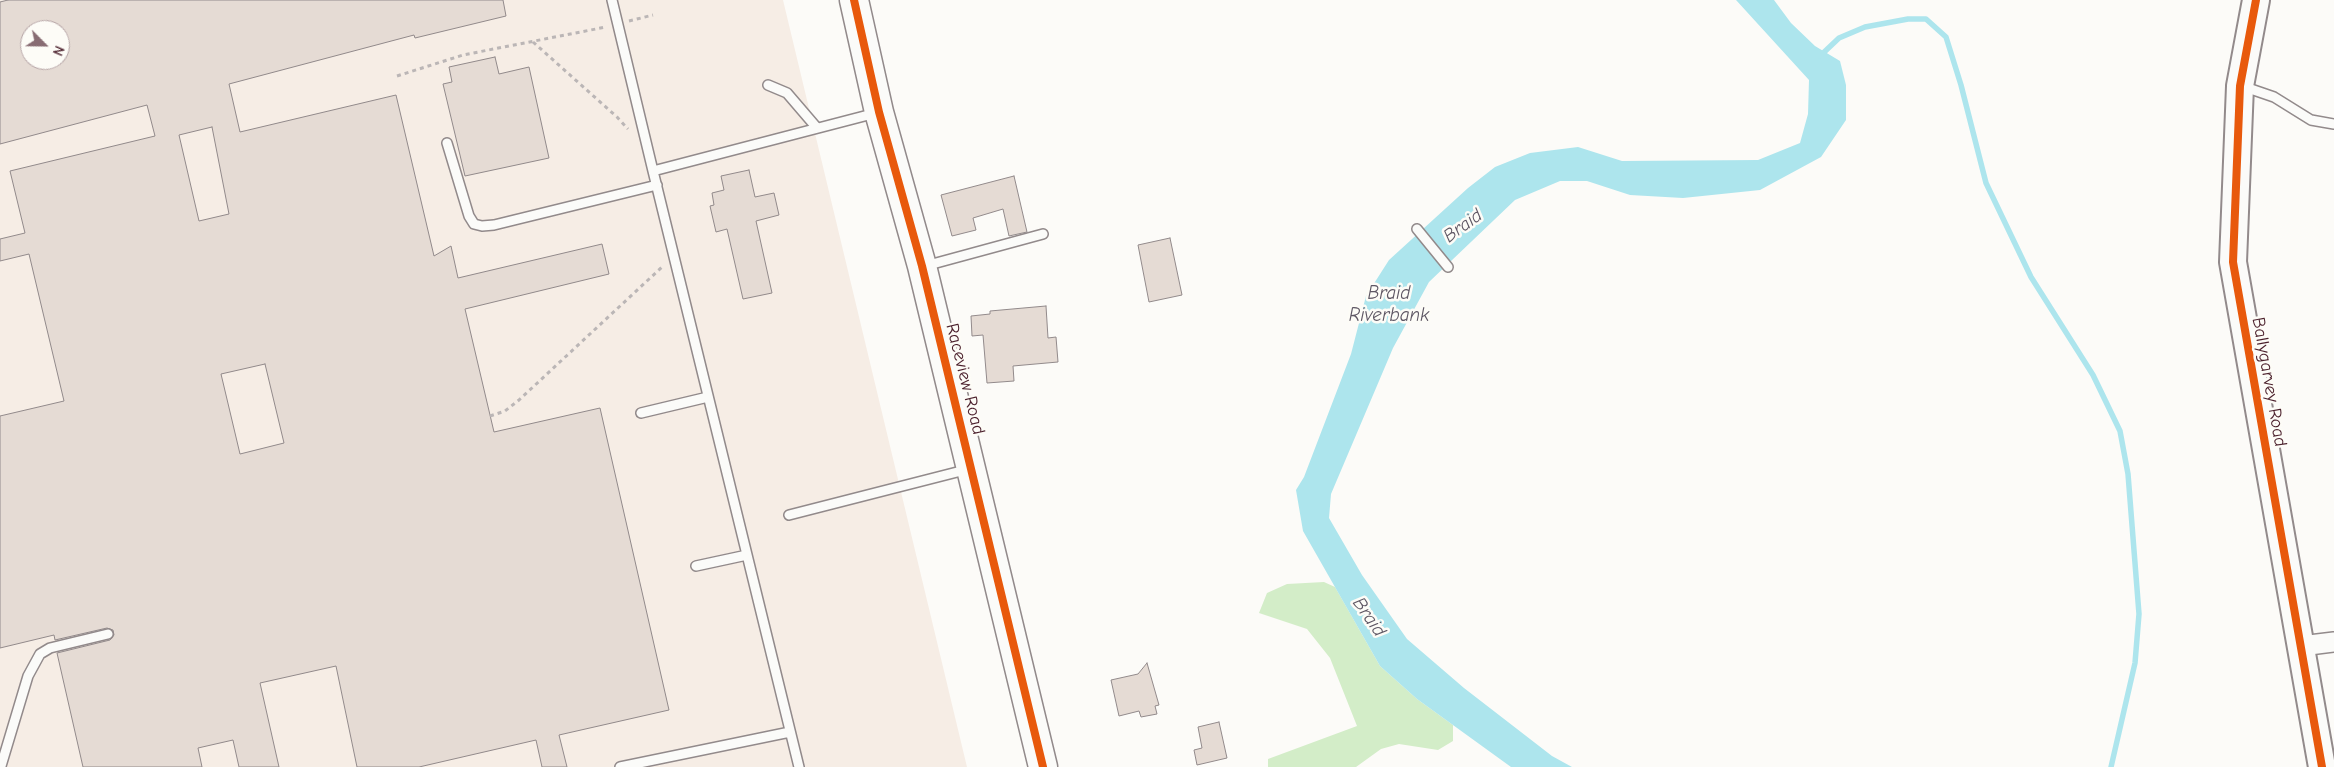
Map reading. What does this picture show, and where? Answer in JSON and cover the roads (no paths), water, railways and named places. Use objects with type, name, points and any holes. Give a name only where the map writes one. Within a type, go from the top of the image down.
[{"type":"main road","name":"Raceview Road","points":[[854,0],[879,112],[922,266],[1043,767]]},
{"type":"street","name":"Ballygarvey Road","points":[[2256,0],[2240,86],[2233,262],[2322,767]]},
{"type":"street","points":[[2300,646],[2334,642]]},
{"type":"lane","points":[[612,0],[799,767]]},
{"type":"lane","points":[[768,85],[786,93],[817,128]]},
{"type":"lane","points":[[2240,86],[2274,96],[2311,120],[2334,124]]},
{"type":"lane","points":[[653,171],[879,112]]},
{"type":"lane","points":[[448,143],[469,216],[474,224],[482,226],[494,225],[656,185]]},
{"type":"lane","points":[[1417,229],[1448,267]]},
{"type":"lane","points":[[922,266],[1042,234]]},
{"type":"lane","points":[[641,413],[708,397]]},
{"type":"lane","points":[[789,515],[972,469]]},
{"type":"lane","points":[[696,566],[747,555]]},
{"type":"lane","points":[[1,766],[28,676],[40,654],[50,648],[108,634]]},
{"type":"lane","points":[[620,767],[790,732]]},
{"type":"water","name":"Braid Riverbank","points":[[1736,0],[1774,0],[1791,23],[1815,46],[1840,61],[1846,85],[1846,120],[1821,157],[1760,190],[1683,198],[1630,195],[1587,181],[1560,181],[1515,200],[1429,282],[1393,348],[1331,494],[1329,518],[1362,575],[1407,639],[1464,688],[1552,756],[1572,767],[1511,767],[1417,699],[1380,666],[1303,531],[1296,490],[1304,477],[1351,354],[1366,296],[1389,260],[1468,188],[1495,167],[1530,153],[1578,147],[1622,161],[1758,160],[1800,143],[1808,114],[1809,80]]},
{"type":"waterway","points":[[1820,56],[1839,38],[1865,27],[1908,19],[1926,19],[1946,37],[1961,85],[1986,183],[2031,277],[2093,375],[2120,431],[2128,474],[2139,614],[2135,663],[2111,767]]},
{"type":"water label","name":"Braid","points":[[1463,226]]},
{"type":"water label","name":"Braid","points":[[1369,617]]}]
